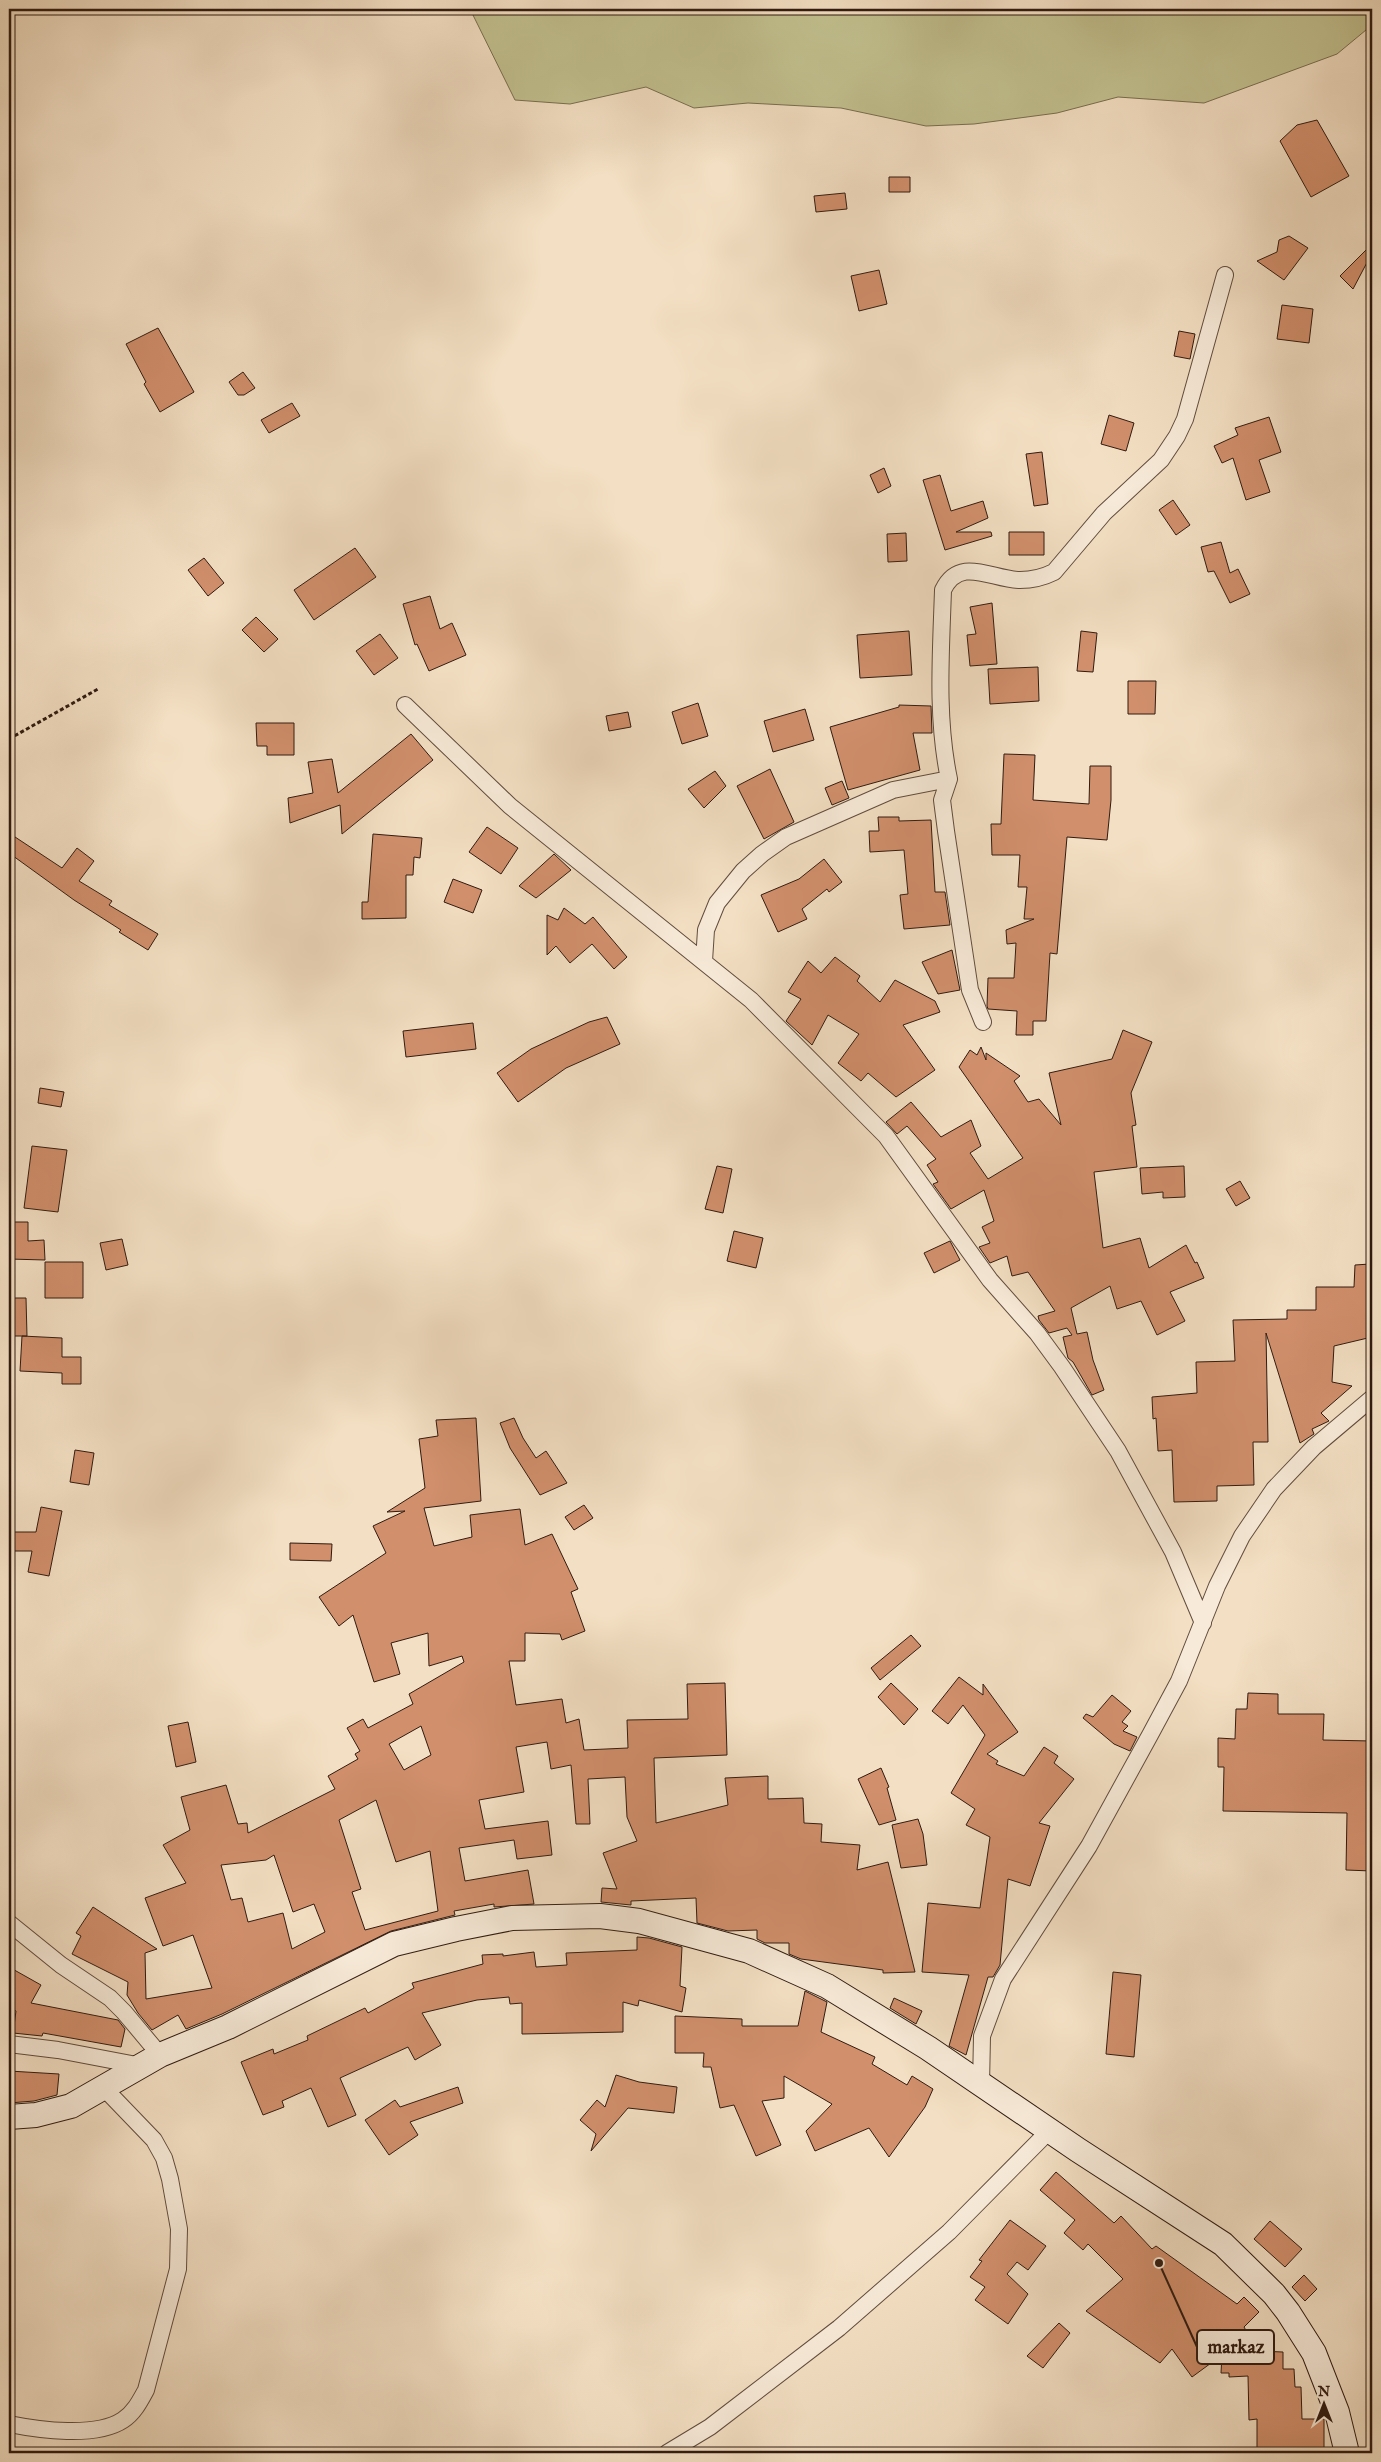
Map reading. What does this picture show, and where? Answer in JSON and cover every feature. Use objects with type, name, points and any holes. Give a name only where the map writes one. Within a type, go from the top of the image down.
[{"type":"main road","points":[[9,2117],[36,2115],[71,2106],[151,2060],[228,2027],[394,1944],[512,1918],[610,1916],[639,1921],[750,1950],[807,1975],[928,2048],[1049,2131],[1222,2244],[1274,2294],[1314,2353],[1334,2403],[1347,2453]]},
{"type":"street","points":[[983,1022],[970,990],[942,800],[949,779],[942,744],[940,686],[942,590],[951,577],[963,572],[974,571],[1020,580],[1044,577],[1054,572],[1104,513],[1161,460],[1177,436],[1185,419],[1225,275]]},
{"type":"street","points":[[405,705],[510,806],[623,899],[752,1000],[886,1136],[990,1280],[1047,1347],[1118,1451],[1173,1552],[1203,1623]]},
{"type":"street","points":[[704,961],[706,930],[716,903],[743,871],[786,836],[893,790],[949,779]]},
{"type":"street","points":[[981,2085],[982,2036],[1003,1979],[1075,1869],[1122,1787],[1178,1681],[1229,1559],[1267,1496],[1314,1447],[1372,1398]]},
{"type":"street","points":[[9,1923],[61,1964],[110,1998],[124,2012],[151,2060]]},
{"type":"street","points":[[9,2044],[151,2060]]},
{"type":"street","points":[[9,2424],[73,2431],[104,2428],[123,2421],[137,2407],[146,2390],[178,2269],[179,2229],[164,2158],[154,2140],[103,2087]]},
{"type":"street","points":[[668,2453],[703,2432],[840,2328],[949,2232],[1049,2131]]},
{"type":"path","points":[[9,739],[98,689]]},
{"type":"shaded area","points":[[470,9],[1372,9],[1372,25],[1337,54],[1204,103],[1118,97],[1057,113],[974,124],[926,126],[841,108],[748,103],[694,108],[646,87],[570,104],[515,100]]},
{"type":"building","points":[[1317,120],[1349,176],[1311,197],[1280,141],[1297,125]]},
{"type":"building","points":[[889,177],[910,177],[910,192],[889,192]]},
{"type":"building","points":[[845,193],[847,209],[816,212],[814,196]]},
{"type":"building","points":[[1289,236],[1308,248],[1284,280],[1257,261],[1277,252],[1279,240]]},
{"type":"building","points":[[1372,244],[1372,253],[1353,289],[1340,276]]},
{"type":"building","points":[[879,270],[887,304],[859,311],[851,276]]},
{"type":"building","points":[[1282,305],[1313,309],[1309,343],[1277,339]]},
{"type":"building","points":[[158,328],[194,392],[160,412],[144,384],[146,382],[126,344]]},
{"type":"building","points":[[1179,331],[1195,334],[1190,359],[1174,356]]},
{"type":"building","points":[[243,372],[255,388],[244,395],[238,395],[229,382]]},
{"type":"building","points":[[292,403],[300,416],[269,433],[261,420]]},
{"type":"building","points":[[1109,415],[1134,423],[1126,451],[1101,444]]},
{"type":"building","points":[[1269,417],[1281,452],[1259,460],[1270,492],[1246,500],[1233,458],[1222,463],[1214,446],[1238,435],[1235,428]]},
{"type":"building","points":[[1042,452],[1048,504],[1034,506],[1026,454]]},
{"type":"building","points":[[884,468],[891,486],[878,493],[870,475]]},
{"type":"building","points":[[940,475],[951,511],[983,501],[988,518],[956,532],[991,532],[992,536],[945,550],[923,480]]},
{"type":"building","points":[[1173,500],[1190,525],[1176,535],[1159,510]]},
{"type":"building","points":[[1009,532],[1044,532],[1044,555],[1009,555]]},
{"type":"building","points":[[906,533],[907,561],[888,562],[887,534]]},
{"type":"building","points":[[1221,542],[1230,573],[1238,569],[1250,594],[1230,603],[1214,571],[1208,572],[1201,547]]},
{"type":"building","points":[[355,548],[376,577],[314,620],[294,590]]},
{"type":"building","points":[[204,558],[224,583],[208,596],[188,570]]},
{"type":"building","points":[[430,596],[440,629],[452,623],[466,655],[429,671],[417,644],[415,645],[403,604]]},
{"type":"building","points":[[992,603],[997,664],[970,666],[967,635],[976,634],[970,607]]},
{"type":"building","points":[[256,617],[278,639],[264,652],[242,630]]},
{"type":"building","points":[[909,631],[912,675],[860,678],[857,635]]},
{"type":"building","points":[[1081,631],[1097,633],[1093,672],[1077,671]]},
{"type":"building","points":[[380,634],[398,658],[374,675],[356,651]]},
{"type":"building","points":[[1038,667],[1039,701],[990,704],[988,669]]},
{"type":"building","points":[[1128,681],[1156,681],[1155,714],[1128,714]]},
{"type":"building","points":[[698,703],[708,736],[682,744],[672,712]]},
{"type":"building","points":[[899,705],[931,706],[932,733],[913,733],[920,770],[848,790],[830,727],[899,707]]},
{"type":"building","points":[[805,709],[814,740],[773,752],[764,721]]},
{"type":"building","points":[[628,712],[631,727],[609,731],[606,716]]},
{"type":"building","points":[[256,723],[294,723],[294,755],[267,755],[267,746],[257,746]]},
{"type":"building","points":[[411,734],[433,760],[342,834],[340,805],[290,823],[288,798],[313,793],[308,762],[332,759],[338,793]]},
{"type":"building","points":[[1004,754],[1035,755],[1033,800],[1089,804],[1090,766],[1111,766],[1111,800],[1107,840],[1067,837],[1057,954],[1050,953],[1046,1021],[1033,1021],[1033,1035],[1016,1035],[1017,1011],[988,1009],[987,1006],[988,978],[1014,978],[1016,943],[1007,944],[1006,930],[1034,919],[1024,919],[1027,887],[1018,887],[1020,855],[992,855],[991,824],[1001,824]]},
{"type":"building","points":[[770,769],[794,822],[764,839],[737,786]]},
{"type":"building","points":[[715,771],[726,786],[704,808],[688,789]]},
{"type":"building","points":[[842,781],[849,798],[832,805],[825,788]]},
{"type":"building","points":[[878,817],[899,817],[899,821],[931,820],[935,892],[945,892],[950,925],[904,929],[900,895],[908,894],[904,850],[870,852],[869,831],[879,831]]},
{"type":"building","points":[[487,827],[518,848],[501,874],[469,852]]},
{"type":"building","points":[[9,833],[62,868],[77,848],[94,861],[79,881],[112,901],[109,905],[158,934],[148,950],[119,932],[121,930],[74,900],[9,853]]},
{"type":"building","points":[[373,834],[422,838],[420,858],[414,857],[413,875],[406,875],[406,918],[362,919],[362,902],[368,902]]},
{"type":"building","points":[[554,854],[571,870],[536,898],[519,886]]},
{"type":"building","points":[[824,859],[842,882],[829,892],[827,889],[802,909],[807,919],[778,932],[761,895],[799,879]]},
{"type":"building","points":[[453,879],[482,890],[473,913],[444,902]]},
{"type":"building","points":[[564,908],[585,924],[593,917],[627,957],[614,969],[592,944],[570,963],[556,946],[547,955],[547,915],[558,920]]},
{"type":"building","points":[[952,950],[960,990],[938,994],[922,962]]},
{"type":"building","points":[[835,957],[860,976],[857,981],[880,1002],[895,980],[935,1001],[940,1012],[903,1025],[935,1070],[896,1097],[868,1073],[861,1081],[838,1063],[859,1034],[828,1015],[812,1045],[786,1021],[801,999],[788,992],[808,961],[821,973]]},
{"type":"building","points":[[607,1017],[620,1044],[566,1068],[518,1102],[497,1073],[531,1049],[589,1022]]},
{"type":"building","points":[[473,1023],[476,1049],[406,1057],[403,1031]]},
{"type":"building","points":[[1123,1030],[1152,1042],[1131,1093],[1136,1125],[1132,1126],[1137,1167],[1094,1172],[1103,1248],[1140,1238],[1149,1268],[1186,1245],[1195,1263],[1197,1262],[1204,1278],[1170,1292],[1185,1321],[1157,1335],[1141,1301],[1117,1309],[1110,1286],[1071,1308],[1077,1334],[1087,1332],[1093,1360],[1104,1390],[1092,1395],[1073,1362],[1068,1358],[1063,1337],[1072,1335],[1067,1328],[1049,1333],[1039,1320],[1038,1316],[1055,1311],[1028,1272],[1012,1276],[1007,1256],[990,1263],[979,1247],[990,1243],[982,1227],[994,1221],[984,1190],[951,1209],[933,1184],[938,1182],[927,1165],[936,1159],[907,1126],[897,1134],[886,1122],[911,1102],[941,1137],[971,1120],[981,1146],[970,1153],[988,1179],[1023,1158],[959,1067],[970,1050],[977,1055],[981,1047],[986,1060],[986,1053],[1020,1076],[1014,1081],[1028,1102],[1039,1099],[1061,1125],[1049,1073],[1112,1059]]},
{"type":"building","points":[[40,1088],[64,1092],[61,1107],[38,1103]]},
{"type":"building","points":[[32,1146],[67,1150],[58,1212],[24,1208]]},
{"type":"building","points":[[717,1166],[732,1169],[723,1213],[705,1209]]},
{"type":"building","points":[[1184,1166],[1185,1197],[1163,1198],[1163,1192],[1142,1194],[1140,1168]]},
{"type":"building","points":[[1240,1181],[1250,1198],[1236,1206],[1226,1189]]},
{"type":"building","points":[[9,1222],[28,1222],[28,1241],[44,1240],[45,1260],[9,1259]]},
{"type":"building","points":[[734,1231],[763,1238],[756,1268],[727,1261]]},
{"type":"building","points":[[122,1239],[128,1265],[106,1270],[100,1243]]},
{"type":"building","points":[[950,1241],[960,1260],[934,1273],[924,1253]]},
{"type":"building","points":[[45,1262],[83,1262],[83,1298],[45,1298]]},
{"type":"building","points":[[1370,1264],[1372,1337],[1334,1346],[1332,1382],[1352,1386],[1321,1413],[1329,1421],[1312,1429],[1314,1434],[1300,1443],[1266,1333],[1268,1442],[1253,1442],[1254,1485],[1217,1486],[1217,1501],[1174,1502],[1172,1450],[1158,1451],[1156,1418],[1153,1419],[1152,1397],[1197,1393],[1196,1362],[1235,1361],[1233,1320],[1287,1319],[1287,1310],[1316,1310],[1316,1287],[1354,1287],[1355,1265]]},
{"type":"building","points":[[9,1298],[26,1298],[27,1336],[9,1336]]},
{"type":"building","points":[[22,1336],[62,1338],[62,1357],[81,1357],[81,1384],[62,1384],[62,1373],[20,1371]]},
{"type":"building","points":[[476,1418],[481,1501],[424,1508],[434,1546],[472,1537],[470,1515],[520,1509],[525,1545],[552,1534],[578,1589],[571,1592],[585,1631],[562,1640],[560,1634],[525,1633],[525,1661],[509,1661],[516,1705],[562,1699],[566,1723],[579,1719],[584,1750],[628,1748],[627,1720],[688,1719],[687,1684],[725,1683],[727,1755],[654,1758],[656,1823],[728,1805],[725,1778],[768,1776],[768,1799],[803,1798],[804,1823],[822,1824],[821,1842],[860,1845],[857,1870],[888,1862],[915,1972],[883,1973],[883,1970],[801,1959],[789,1954],[789,1943],[765,1943],[757,1939],[757,1930],[728,1931],[697,1923],[696,1898],[631,1901],[631,1905],[601,1902],[602,1888],[617,1889],[603,1853],[637,1841],[627,1817],[625,1777],[588,1779],[590,1824],[576,1824],[571,1765],[551,1769],[547,1742],[516,1747],[524,1792],[479,1800],[485,1829],[548,1821],[552,1855],[517,1859],[514,1840],[459,1848],[465,1881],[528,1870],[534,1904],[494,1907],[494,1904],[454,1911],[455,1915],[391,1931],[222,2014],[186,2029],[178,2015],[152,2030],[138,2013],[127,1995],[128,1982],[72,1954],[81,1936],[76,1933],[93,1907],[157,1949],[145,1953],[146,1999],[212,1988],[193,1935],[163,1946],[145,1898],[186,1883],[163,1845],[190,1830],[181,1797],[226,1785],[238,1824],[247,1823],[248,1833],[335,1789],[328,1776],[358,1759],[355,1754],[360,1751],[347,1728],[363,1719],[368,1728],[413,1704],[409,1694],[464,1662],[462,1656],[429,1666],[428,1633],[391,1643],[400,1674],[374,1682],[353,1615],[339,1626],[319,1597],[386,1553],[373,1526],[405,1511],[387,1512],[425,1488],[419,1439],[438,1436],[436,1420]],"holes":[[[421,1726],[431,1755],[404,1770],[389,1744]],[[376,1800],[396,1862],[430,1851],[438,1911],[365,1930],[352,1892],[361,1889],[339,1820]],[[274,1855],[293,1912],[314,1904],[325,1932],[292,1949],[283,1913],[248,1922],[242,1898],[231,1900],[221,1865],[266,1860]]]},
{"type":"building","points":[[514,1418],[523,1438],[536,1458],[546,1451],[567,1483],[540,1495],[510,1448],[500,1423]]},
{"type":"building","points":[[75,1450],[94,1453],[89,1485],[70,1482]]},
{"type":"building","points":[[584,1505],[593,1518],[574,1530],[565,1517]]},
{"type":"building","points":[[41,1507],[62,1511],[49,1576],[28,1572],[32,1551],[9,1551],[9,1532],[36,1532]]},
{"type":"building","points":[[290,1543],[332,1544],[331,1561],[290,1560]]},
{"type":"building","points":[[911,1635],[921,1646],[880,1680],[871,1668]]},
{"type":"building","points":[[959,1677],[983,1695],[983,1684],[1018,1732],[987,1754],[998,1761],[996,1764],[1024,1776],[1044,1747],[1058,1756],[1054,1763],[1074,1779],[1039,1823],[1050,1826],[1030,1886],[1008,1879],[1000,1965],[993,1977],[988,1977],[966,2055],[949,2046],[969,1975],[922,1972],[928,1903],[980,1908],[990,1837],[966,1825],[975,1809],[951,1793],[985,1735],[963,1705],[948,1724],[932,1711]]},
{"type":"building","points":[[891,1683],[918,1709],[904,1725],[878,1697]]},
{"type":"building","points":[[1248,1693],[1278,1694],[1278,1714],[1324,1714],[1323,1740],[1372,1741],[1372,1871],[1346,1870],[1347,1813],[1223,1811],[1224,1767],[1218,1767],[1218,1738],[1235,1739],[1236,1709],[1247,1709]]},
{"type":"building","points":[[1112,1695],[1131,1711],[1122,1722],[1128,1726],[1123,1731],[1137,1737],[1130,1751],[1114,1744],[1083,1718],[1086,1714],[1093,1717]]},
{"type":"building","points":[[188,1722],[196,1762],[176,1767],[168,1726]]},
{"type":"building","points":[[881,1768],[889,1787],[887,1788],[896,1820],[879,1825],[858,1779]]},
{"type":"building","points":[[918,1819],[923,1834],[927,1865],[901,1868],[892,1825]]},
{"type":"building","points":[[637,1937],[649,1938],[682,1947],[680,1986],[686,1988],[682,2012],[639,2000],[638,2006],[623,2002],[623,2032],[522,2034],[522,2003],[510,2004],[509,1997],[477,2000],[422,2013],[441,2045],[415,2060],[408,2047],[340,2078],[356,2115],[328,2127],[311,2088],[282,2101],[284,2107],[263,2115],[241,2062],[273,2049],[274,2054],[308,2040],[307,2036],[365,2008],[368,2013],[414,1988],[412,1983],[483,1964],[482,1955],[503,1954],[503,1956],[534,1952],[536,1967],[567,1965],[566,1953],[637,1950]]},
{"type":"building","points":[[9,1967],[41,1985],[31,2003],[118,2020],[125,2029],[121,2047],[43,2033],[42,2036],[13,2033],[16,2011],[9,2007]]},
{"type":"building","points":[[1113,1972],[1141,1975],[1134,2057],[1106,2054]]},
{"type":"building","points":[[805,1991],[827,2002],[821,2032],[875,2057],[872,2064],[907,2085],[912,2076],[933,2089],[925,2107],[889,2157],[869,2128],[815,2151],[806,2131],[832,2104],[784,2076],[784,2098],[762,2101],[781,2145],[756,2156],[734,2105],[720,2108],[711,2067],[703,2067],[704,2053],[675,2053],[675,2016],[742,2019],[742,2026],[798,2026]]},
{"type":"building","points":[[894,1998],[922,2011],[916,2024],[890,2008]]},
{"type":"building","points":[[9,2071],[59,2074],[57,2095],[34,2101],[9,2103]]},
{"type":"building","points":[[616,2075],[639,2082],[677,2087],[674,2113],[628,2108],[591,2151],[596,2134],[580,2120],[597,2100],[605,2107]]},
{"type":"building","points":[[458,2087],[463,2103],[410,2122],[418,2135],[389,2155],[365,2120],[395,2100],[400,2107]]},
{"type":"building","points":[[1056,2172],[1114,2223],[1121,2216],[1152,2249],[1156,2246],[1237,2304],[1244,2297],[1259,2312],[1244,2327],[1258,2351],[1283,2352],[1283,2369],[1294,2369],[1295,2387],[1301,2387],[1302,2419],[1324,2419],[1324,2449],[1257,2449],[1257,2419],[1249,2420],[1248,2376],[1229,2377],[1229,2373],[1221,2373],[1222,2355],[1192,2377],[1172,2349],[1160,2363],[1086,2311],[1123,2279],[1088,2244],[1083,2250],[1064,2233],[1075,2220],[1040,2190]]},
{"type":"building","points":[[1010,2220],[1046,2246],[1028,2270],[1017,2262],[1007,2274],[1028,2294],[1008,2324],[975,2300],[985,2287],[970,2277],[982,2261],[979,2260]]},
{"type":"building","points":[[1270,2221],[1302,2249],[1285,2267],[1254,2239]]},
{"type":"building","points":[[1304,2275],[1317,2289],[1305,2301],[1292,2287]]},
{"type":"building","points":[[1059,2323],[1070,2333],[1043,2368],[1027,2356]]},
{"type":"place","name":"markaz","points":[[1159,2263]]}]
